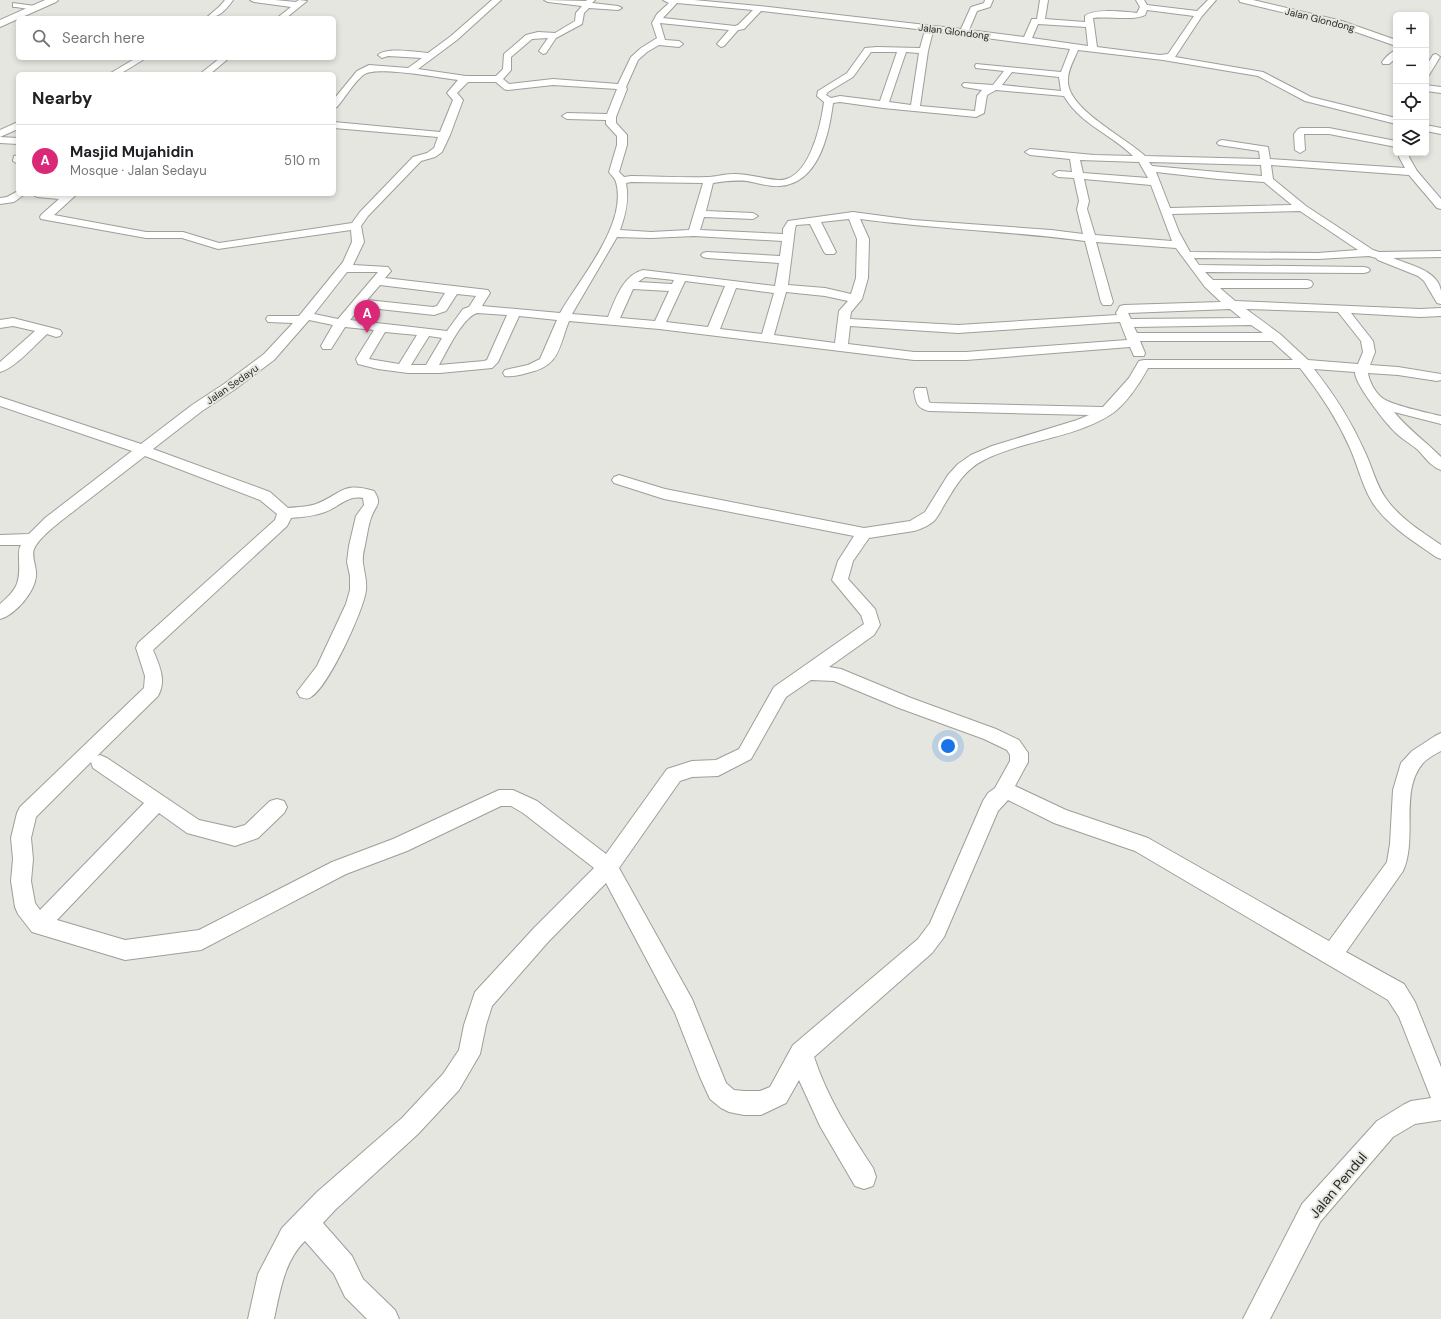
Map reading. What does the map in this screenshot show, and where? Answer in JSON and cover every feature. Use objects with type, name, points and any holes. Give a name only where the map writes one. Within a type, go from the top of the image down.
[{"type":"main road","points":[[18,16],[53,0]]},
{"type":"main road","points":[[0,24],[16,17]]},
{"type":"street","points":[[212,16],[229,0]]},
{"type":"street","points":[[254,0],[301,2]]},
{"type":"street","points":[[410,71],[454,38],[497,0]]},
{"type":"street","points":[[548,0],[588,3],[618,8]]},
{"type":"street","points":[[510,373],[544,362],[564,317],[614,233],[622,209],[623,198],[621,181],[614,172],[622,145],[622,135],[611,124],[611,117],[622,89],[621,87],[634,59],[662,40],[656,26],[658,20],[671,0]]},
{"type":"street","name":"Jalan Glondong","points":[[671,0],[718,2],[759,8],[793,9],[826,16],[1166,58],[1260,74],[1308,99],[1393,120]]},
{"type":"street","points":[[964,32],[974,9],[987,5],[989,0]]},
{"type":"street","points":[[1041,20],[1044,0]]},
{"type":"street","points":[[1166,58],[1171,56],[1199,14],[1212,0]]},
{"type":"street","name":"Jalan Glondong","points":[[1243,0],[1339,23],[1393,42]]},
{"type":"street","points":[[284,16],[301,2]]},
{"type":"street","points":[[498,79],[507,70],[507,56],[526,39],[535,36],[560,35],[579,22],[580,13],[588,3]]},
{"type":"street","points":[[1093,48],[1088,17],[1093,14],[1139,15],[1142,13],[1142,3],[1199,14]]},
{"type":"street","points":[[16,5],[35,8]]},
{"type":"street","points":[[658,20],[735,28],[741,27],[759,8]]},
{"type":"street","points":[[1027,40],[1035,21],[1041,20],[1090,25]]},
{"type":"street","points":[[721,44],[735,28]]},
{"type":"street","points":[[915,108],[924,51],[930,28]]},
{"type":"street","points":[[543,51],[554,36]]},
{"type":"street","points":[[658,42],[679,44]]},
{"type":"street","points":[[1048,73],[1060,63],[1075,46]]},
{"type":"street","points":[[924,51],[902,51],[876,48],[869,50],[861,58],[850,75],[831,85],[821,93],[822,96],[830,101],[840,99],[883,105],[976,114],[979,113],[982,94],[986,90],[994,88],[1008,69]]},
{"type":"street","points":[[883,105],[902,51]]},
{"type":"street","points":[[382,55],[386,52],[430,56]]},
{"type":"street","points":[[640,54],[651,56]]},
{"type":"street","points":[[1386,62],[1393,55]]},
{"type":"street","points":[[1429,55],[1439,58],[1429,70]]},
{"type":"street","points":[[117,72],[138,60]]},
{"type":"street","points":[[207,72],[222,60]]},
{"type":"street","points":[[1060,63],[1064,75],[1063,84],[1073,104],[1082,114],[1142,159],[1148,168],[1164,202],[1166,211],[1183,250],[1196,268],[1209,284],[1232,305],[1276,337],[1304,364],[1323,387],[1354,444],[1370,484],[1382,504],[1404,526],[1441,554]]},
{"type":"street","points":[[980,66],[1064,75]]},
{"type":"street","points":[[336,103],[360,73],[366,69],[375,68],[466,78],[498,79],[508,87],[553,82],[621,87]]},
{"type":"street","points":[[70,196],[45,217],[146,235],[183,235],[218,246],[356,226],[364,214],[417,159],[431,155],[438,150],[458,100],[452,93],[466,78]]},
{"type":"street","points":[[967,85],[1068,94]]},
{"type":"street","points":[[1429,88],[1441,90]]},
{"type":"street","points":[[621,181],[631,179],[709,180],[733,177],[779,183],[791,181],[800,174],[816,155],[826,123],[830,101]]},
{"type":"street","points":[[567,116],[611,117]]},
{"type":"street","points":[[336,125],[445,135]]},
{"type":"street","points":[[0,134],[16,126]]},
{"type":"street","points":[[1429,129],[1441,131]]},
{"type":"street","points":[[1300,150],[1299,134],[1301,131],[1329,131],[1393,143]]},
{"type":"street","points":[[0,140],[16,141]]},
{"type":"street","points":[[1222,143],[1264,149],[1267,179]]},
{"type":"street","points":[[1030,152],[1075,160],[1218,176],[1267,179],[1302,208]]},
{"type":"street","points":[[1404,156],[1412,172],[1441,206]]},
{"type":"street","points":[[1020,159],[1075,160],[1094,158],[1266,162],[1412,172]]},
{"type":"street","points":[[1075,160],[1084,201],[1082,209],[1107,302]]},
{"type":"street","points":[[1058,174],[1154,182]]},
{"type":"street","points":[[694,233],[709,180]]},
{"type":"street","points":[[0,201],[10,200],[17,196]]},
{"type":"street","points":[[1166,211],[1302,208],[1308,210],[1372,254],[1422,274],[1431,283],[1441,300]]},
{"type":"street","points":[[699,214],[753,216]]},
{"type":"street","points":[[841,347],[845,311],[856,299],[862,278],[863,239],[853,215]]},
{"type":"street","points":[[767,338],[786,260],[788,229],[792,223],[853,215],[903,223],[1051,233],[1183,250],[1318,256],[1441,254]]},
{"type":"street","points":[[814,220],[830,252]]},
{"type":"street","name":"Jalan Sedayu","points":[[0,613],[12,603],[21,592],[28,577],[26,550],[28,544],[50,522],[197,408],[229,387],[269,357],[304,318],[344,268],[358,242],[356,226]]},
{"type":"street","points":[[614,233],[652,235],[709,233],[788,238]]},
{"type":"street","points":[[702,280],[709,233]]},
{"type":"street","points":[[706,255],[786,260]]},
{"type":"street","points":[[327,346],[341,323],[384,273],[384,269],[344,268]]},
{"type":"street","points":[[1196,268],[1364,270]]},
{"type":"street","points":[[612,321],[630,285],[702,280],[780,289],[825,292],[856,299]]},
{"type":"street","points":[[377,281],[484,293],[474,309]]},
{"type":"street","points":[[660,324],[679,282]]},
{"type":"street","points":[[713,331],[732,283]]},
{"type":"street","points":[[1209,284],[1307,284]]},
{"type":"street","points":[[358,303],[434,311],[442,308],[453,290]]},
{"type":"street","points":[[1144,364],[1122,311],[1127,308],[1232,305],[1420,313],[1441,312]]},
{"type":"street","points":[[430,369],[467,312],[474,309],[660,324],[914,356],[966,356],[1133,340],[1276,337]]},
{"type":"street","points":[[1342,309],[1367,340],[1369,352],[1361,373],[1362,379],[1400,429],[1423,447],[1441,465]]},
{"type":"street","points":[[382,327],[364,353],[362,359],[363,361],[403,368],[430,369],[490,364],[515,312]]},
{"type":"street","points":[[272,319],[304,318],[450,336]]},
{"type":"street","points":[[844,322],[958,329],[1125,320],[1256,321]]},
{"type":"street","points":[[0,324],[13,322],[43,331],[56,333]]},
{"type":"street","points":[[958,329],[966,356]]},
{"type":"street","points":[[0,368],[16,356],[43,331]]},
{"type":"street","points":[[403,368],[426,333]]},
{"type":"street","points":[[1144,364],[1304,364],[1363,368],[1437,377]]},
{"type":"street","points":[[619,480],[664,494],[864,533],[914,526],[930,516],[953,478],[963,467],[976,458],[997,449],[1082,423],[1107,411],[1135,380],[1144,364]]},
{"type":"street","points":[[922,391],[922,404],[929,407],[1107,411]]},
{"type":"street","points":[[0,401],[55,418],[265,496],[285,513],[322,508],[338,497],[351,491],[369,494],[371,499],[370,506],[364,516],[357,546],[355,562],[358,576],[358,590],[354,604],[324,670],[306,692]]},
{"type":"street","points":[[1378,401],[1406,412],[1441,420]]},
{"type":"street","points":[[285,513],[282,522],[144,648],[154,676],[152,691],[27,813],[21,838],[23,859],[20,881],[25,907],[39,925],[125,950],[201,940],[339,868],[400,846],[499,798],[513,798],[530,808],[608,867],[684,1007],[711,1077],[718,1091],[729,1100],[744,1103],[761,1103],[778,1095],[801,1053],[925,946],[937,930],[990,807],[1001,794],[1020,762],[1019,752],[1013,745],[990,734],[834,674],[808,673]]},
{"type":"street","points":[[261,1319],[271,1274],[291,1237],[326,1201],[410,1126],[451,1082],[469,1054],[475,1025],[483,1000],[541,935],[608,867],[674,775],[692,769],[718,768],[745,754],[780,692],[868,631],[872,625],[869,613],[840,580],[840,570],[844,562],[864,533]]},
{"type":"street","points":[[0,540],[33,539]]},
{"type":"street","points":[[1332,954],[1396,865],[1400,844],[1402,790],[1408,769],[1418,756],[1441,741]]},
{"type":"street","points":[[100,763],[194,827],[235,837],[251,832],[277,808]]},
{"type":"street","points":[[1001,794],[1004,791],[1012,792],[1060,817],[1141,844],[1396,992],[1407,1010],[1441,1095]]},
{"type":"street","points":[[39,925],[158,802]]},
{"type":"street","points":[[801,1053],[813,1089],[827,1118],[864,1177]]},
{"type":"street","name":"Jalan Pendul","points":[[1256,1319],[1311,1213],[1385,1129],[1411,1113],[1441,1108]]},
{"type":"street","points":[[306,1223],[343,1265],[354,1288],[386,1319]]},
{"type":"place","name":"Masjid Mujahidin","points":[[367,333]]}]
